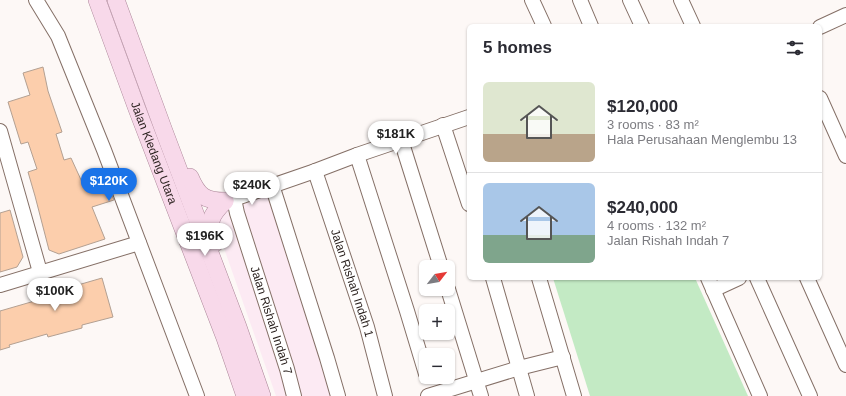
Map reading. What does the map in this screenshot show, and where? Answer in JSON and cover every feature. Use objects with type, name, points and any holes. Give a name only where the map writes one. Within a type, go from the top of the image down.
[{"type":"main road","name":"Jalan Kledang Utara","points":[[96,0],[225,338],[245,396]]},
{"type":"main road","name":"Jalan Kledang Utara","points":[[116,0],[238,327],[262,396]]},
{"type":"main road","points":[[135,51],[158,96],[191,179],[200,195],[217,201],[230,200]]},
{"type":"main road","points":[[230,200],[216,211],[212,216],[210,224],[211,231],[230,284],[238,314],[238,327]]},
{"type":"street","points":[[36,0],[58,36],[197,396]]},
{"type":"street","points":[[532,0],[543,24]]},
{"type":"street","points":[[580,0],[590,24]]},
{"type":"street","points":[[630,0],[641,24]]},
{"type":"street","points":[[681,0],[691,24]]},
{"type":"street","points":[[822,26],[846,15]]},
{"type":"street","points":[[822,102],[846,156]]},
{"type":"street","points":[[230,200],[467,118]]},
{"type":"street","points":[[443,125],[467,198]]},
{"type":"street","points":[[0,130],[40,272]]},
{"type":"street","points":[[401,140],[439,260]]},
{"type":"street","points":[[357,155],[408,311],[419,350]]},
{"type":"street","name":"Jalan Rishah Indah 1","points":[[315,171],[367,327],[386,396]]},
{"type":"street","points":[[272,185],[338,396]]},
{"type":"street","name":"Jalan Rishah Indah 7","points":[[230,200],[237,213],[287,369],[294,396]]},
{"type":"street","points":[[0,284],[139,243]]},
{"type":"street","points":[[494,280],[527,396]]},
{"type":"street","points":[[540,280],[574,396]]},
{"type":"street","points":[[729,280],[710,284],[760,396]]},
{"type":"street","points":[[758,280],[810,396]]},
{"type":"street","points":[[808,280],[846,365]]},
{"type":"street","points":[[450,296],[480,396]]},
{"type":"street","points":[[428,384],[431,396],[476,380],[563,357]]},
{"type":"shaded area","points":[[281,188],[342,396],[276,396],[220,237],[220,214]]},
{"type":"green space","points":[[554,280],[696,280],[748,396],[590,396]]},
{"type":"building","points":[[43,67],[48,91],[62,132],[56,134],[64,160],[71,158],[82,182],[102,176],[114,200],[92,207],[105,239],[59,254],[49,250],[28,172],[37,169],[28,142],[21,144],[8,102],[30,95],[23,73]]},
{"type":"building","points":[[10,210],[23,257],[17,267],[0,272],[0,213]]},
{"type":"building","points":[[102,278],[113,317],[82,325],[82,328],[48,337],[47,334],[9,345],[10,347],[0,350],[0,311],[38,300],[35,291],[69,281],[71,287]]}]
